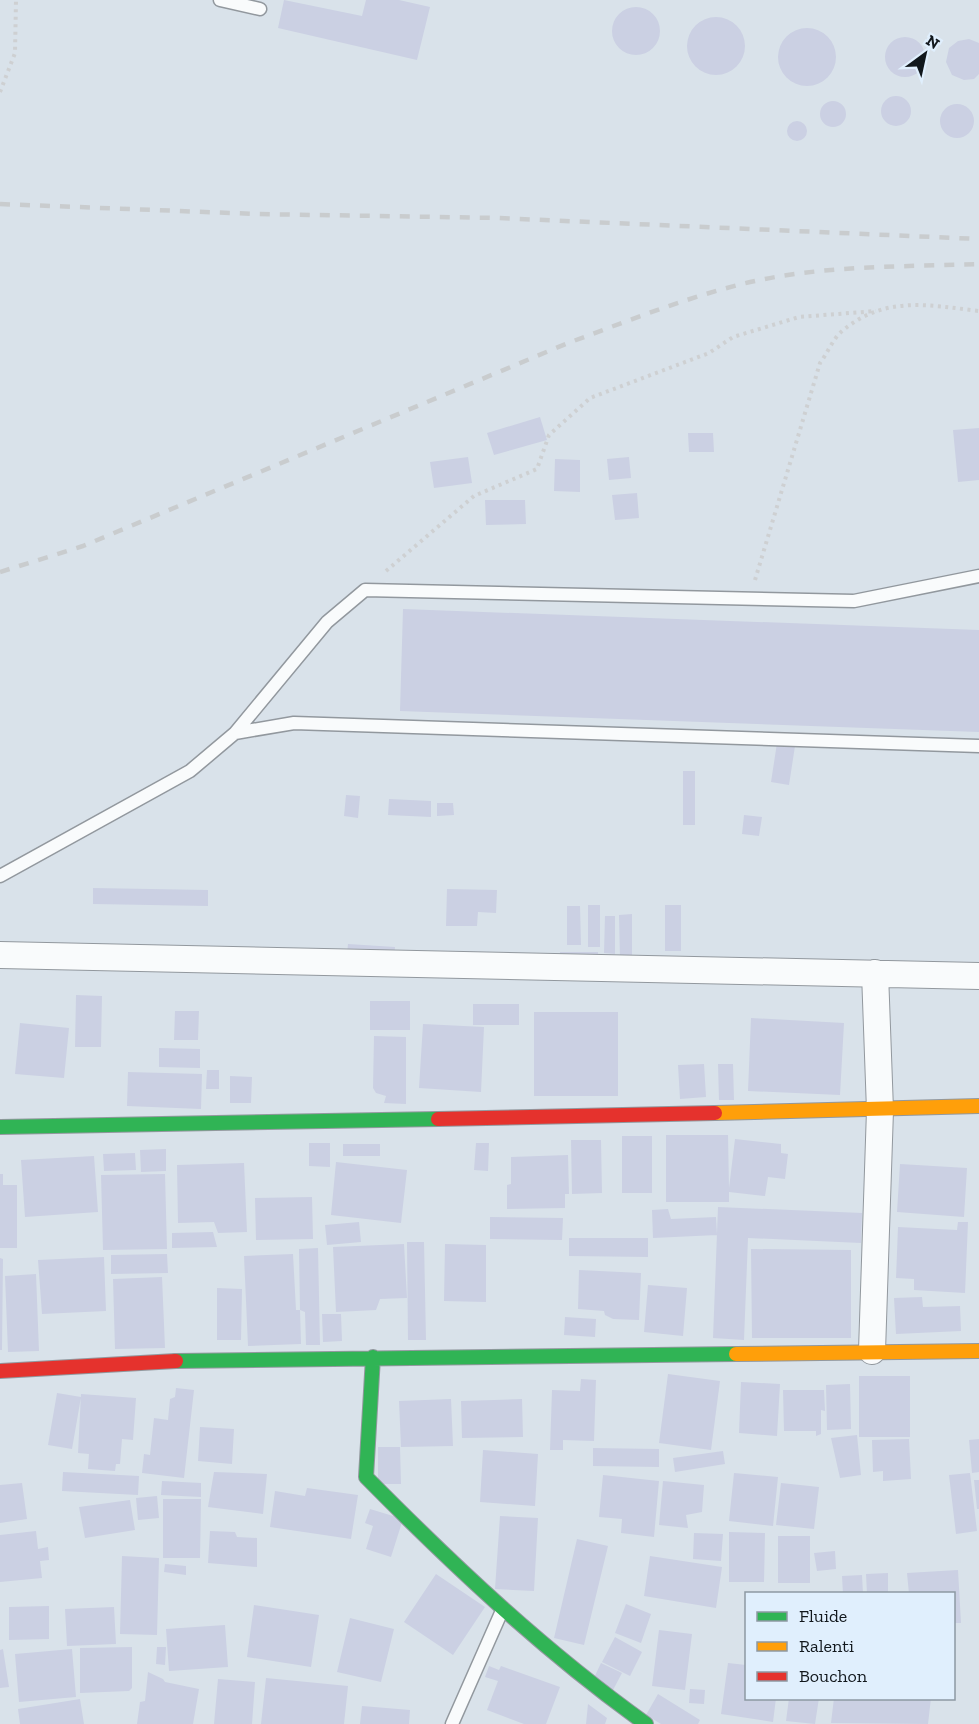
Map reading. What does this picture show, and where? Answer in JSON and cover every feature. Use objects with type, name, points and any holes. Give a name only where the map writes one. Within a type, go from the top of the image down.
[{"type":"street","points":[[0,955],[979,976]]},
{"type":"street","points":[[872,1352],[880,1110],[875,973]]},
{"type":"street","points":[[0,1127],[880,1110],[979,1106]]},
{"type":"street","points":[[0,1371],[206,1359],[979,1351]]},
{"type":"street","points":[[373,1357],[366,1477],[466,1579],[615,1703],[646,1724]]},
{"type":"lane","points":[[220,0],[260,9]]},
{"type":"lane","points":[[0,876],[190,771],[235,733],[327,622],[365,590],[854,601],[979,576]]},
{"type":"lane","points":[[235,733],[304,723],[979,746]]},
{"type":"lane","points":[[452,1724],[503,1610]]},
{"type":"path","points":[[0,92],[15,53],[16,0]]},
{"type":"path","points":[[365,590],[474,496],[537,469],[549,435],[590,398],[709,353],[733,336],[799,317],[876,311],[910,303],[979,311]]},
{"type":"path","points":[[750,598],[820,363],[840,333],[876,311]]},
{"type":"building","points":[[284,0],[362,16],[366,0],[399,0],[430,7],[417,60],[278,28]]},
{"type":"building","points":[[636,7],[653,14],[660,31],[653,48],[636,55],[619,48],[612,31],[619,14]]},
{"type":"building","points":[[710,17],[722,17],[737,25],[745,40],[745,52],[737,67],[722,75],[710,75],[695,67],[687,52],[687,40],[695,25]]},
{"type":"building","points":[[807,28],[818,30],[828,36],[834,46],[836,57],[834,68],[828,78],[818,84],[807,86],[796,84],[786,78],[780,68],[778,57],[780,46],[786,36],[796,30]]},
{"type":"building","points":[[905,37],[913,38],[919,43],[924,49],[924,65],[919,71],[913,76],[905,77],[897,76],[891,71],[886,65],[885,57],[886,49],[891,43],[897,38]]},
{"type":"building","points":[[969,39],[979,43],[979,74],[974,79],[964,80],[952,75],[946,62],[949,48],[958,41]]},
{"type":"building","points":[[896,96],[907,100],[911,111],[907,122],[896,126],[885,122],[881,111],[885,100]]},
{"type":"building","points":[[833,101],[842,105],[846,114],[842,123],[833,127],[824,123],[820,114],[824,105]]},
{"type":"building","points":[[957,104],[969,109],[974,121],[969,133],[957,138],[945,133],[940,121],[945,109]]},
{"type":"building","points":[[797,121],[804,124],[807,131],[804,138],[797,141],[790,138],[787,131],[790,124]]},
{"type":"building","points":[[540,417],[547,440],[494,455],[487,433]]},
{"type":"building","points":[[979,428],[979,480],[958,482],[953,430]]},
{"type":"building","points":[[688,433],[713,433],[714,452],[689,452]]},
{"type":"building","points":[[468,457],[472,483],[434,488],[430,462]]},
{"type":"building","points":[[629,457],[631,478],[609,480],[607,459]]},
{"type":"building","points":[[555,459],[580,460],[580,492],[554,491]]},
{"type":"building","points":[[637,493],[639,518],[615,520],[612,495]]},
{"type":"building","points":[[485,500],[525,500],[526,524],[486,525]]},
{"type":"building","points":[[403,609],[979,630],[979,732],[400,711]]},
{"type":"building","points":[[777,743],[795,746],[789,785],[771,782]]},
{"type":"building","points":[[683,771],[695,771],[695,825],[683,825]]},
{"type":"building","points":[[346,795],[360,796],[358,818],[344,816]]},
{"type":"building","points":[[389,799],[431,801],[431,817],[388,815]]},
{"type":"building","points":[[437,803],[453,803],[454,815],[437,816]]},
{"type":"building","points":[[744,815],[762,817],[759,836],[742,834]]},
{"type":"building","points":[[93,888],[208,890],[208,906],[93,904]]},
{"type":"building","points":[[447,889],[497,890],[496,913],[478,912],[477,926],[446,926]]},
{"type":"building","points":[[588,905],[600,905],[600,947],[588,947]]},
{"type":"building","points":[[665,905],[681,905],[681,951],[665,951]]},
{"type":"building","points":[[567,906],[580,906],[581,945],[567,945]]},
{"type":"building","points":[[632,914],[632,958],[620,958],[619,915]]},
{"type":"building","points":[[605,916],[615,916],[615,954],[604,953]]},
{"type":"building","points":[[348,944],[395,947],[394,958],[347,955]]},
{"type":"building","points":[[560,952],[598,952],[598,965],[560,965]]},
{"type":"building","points":[[76,995],[102,996],[101,1047],[75,1047]]},
{"type":"building","points":[[370,1001],[410,1001],[410,1030],[370,1030]]},
{"type":"building","points":[[473,1004],[519,1004],[519,1025],[473,1025]]},
{"type":"building","points":[[175,1011],[199,1011],[198,1040],[174,1040]]},
{"type":"building","points":[[534,1012],[618,1012],[618,1096],[534,1096]]},
{"type":"building","points":[[751,1018],[844,1023],[840,1095],[748,1091]]},
{"type":"building","points":[[20,1023],[69,1028],[64,1078],[15,1074]]},
{"type":"building","points":[[423,1024],[484,1027],[481,1092],[419,1088]]},
{"type":"building","points":[[374,1036],[406,1037],[406,1104],[384,1103],[386,1096],[376,1093],[373,1088]]},
{"type":"building","points":[[159,1048],[200,1049],[200,1068],[159,1067]]},
{"type":"building","points":[[704,1064],[706,1097],[680,1099],[678,1065]]},
{"type":"building","points":[[718,1064],[733,1064],[734,1100],[719,1100]]},
{"type":"building","points":[[207,1070],[219,1070],[219,1089],[206,1089]]},
{"type":"building","points":[[128,1072],[202,1074],[201,1109],[127,1106]]},
{"type":"building","points":[[230,1076],[252,1077],[251,1103],[230,1103]]},
{"type":"building","points":[[666,1135],[728,1135],[729,1188],[735,1139],[781,1144],[781,1153],[788,1154],[785,1179],[768,1177],[765,1196],[729,1192],[729,1202],[666,1202]]},
{"type":"building","points":[[622,1136],[652,1136],[652,1193],[622,1193]]},
{"type":"building","points":[[571,1140],[601,1140],[602,1193],[572,1194]]},
{"type":"building","points":[[309,1143],[330,1143],[330,1167],[309,1166]]},
{"type":"building","points":[[476,1143],[489,1143],[488,1171],[474,1170]]},
{"type":"building","points":[[343,1144],[380,1144],[380,1156],[343,1156]]},
{"type":"building","points":[[166,1149],[166,1171],[141,1172],[140,1150]]},
{"type":"building","points":[[135,1153],[136,1170],[104,1171],[103,1154]]},
{"type":"building","points":[[568,1155],[569,1194],[565,1194],[565,1208],[507,1209],[507,1185],[511,1184],[511,1157]]},
{"type":"building","points":[[94,1156],[98,1212],[25,1217],[21,1160]]},
{"type":"building","points":[[336,1162],[407,1170],[401,1223],[331,1215]]},
{"type":"building","points":[[244,1163],[247,1232],[218,1233],[214,1222],[178,1223],[177,1165]]},
{"type":"building","points":[[900,1164],[967,1168],[964,1217],[897,1212]]},
{"type":"building","points":[[0,1174],[3,1174],[3,1185],[17,1185],[17,1248],[0,1248]]},
{"type":"building","points":[[165,1174],[167,1249],[103,1250],[101,1175]]},
{"type":"building","points":[[312,1197],[313,1239],[256,1240],[255,1198]]},
{"type":"building","points":[[718,1207],[862,1213],[861,1243],[748,1238],[744,1340],[713,1338]]},
{"type":"building","points":[[668,1209],[671,1219],[716,1217],[717,1235],[653,1238],[652,1210]]},
{"type":"building","points":[[490,1217],[563,1218],[562,1240],[490,1239]]},
{"type":"building","points":[[359,1222],[361,1242],[327,1245],[325,1225]]},
{"type":"building","points":[[958,1222],[968,1222],[965,1293],[914,1290],[914,1279],[896,1278],[898,1227],[957,1230]]},
{"type":"building","points":[[213,1232],[217,1247],[172,1248],[172,1233]]},
{"type":"building","points":[[569,1238],[648,1238],[648,1257],[569,1256]]},
{"type":"building","points":[[407,1242],[424,1242],[426,1340],[408,1340]]},
{"type":"building","points":[[404,1244],[407,1298],[380,1299],[376,1310],[336,1312],[333,1247]]},
{"type":"building","points":[[445,1244],[486,1245],[486,1302],[444,1301]]},
{"type":"building","points":[[318,1248],[320,1345],[306,1345],[305,1312],[300,1310],[299,1249]]},
{"type":"building","points":[[751,1249],[851,1250],[851,1338],[752,1338]]},
{"type":"building","points":[[167,1254],[168,1273],[111,1274],[111,1255]]},
{"type":"building","points":[[293,1254],[296,1310],[300,1310],[301,1344],[248,1346],[244,1256]]},
{"type":"building","points":[[104,1257],[106,1311],[42,1314],[38,1260]]},
{"type":"building","points":[[0,1258],[3,1259],[2,1350],[0,1350]]},
{"type":"building","points":[[579,1270],[641,1273],[639,1320],[613,1319],[605,1315],[604,1311],[578,1309]]},
{"type":"building","points":[[36,1274],[39,1351],[8,1352],[5,1276]]},
{"type":"building","points":[[162,1277],[165,1348],[115,1349],[113,1279]]},
{"type":"building","points":[[648,1285],[687,1288],[683,1336],[644,1332]]},
{"type":"building","points":[[217,1288],[242,1289],[241,1340],[217,1340]]},
{"type":"building","points":[[922,1297],[923,1307],[960,1306],[961,1331],[896,1334],[894,1298]]},
{"type":"building","points":[[322,1314],[341,1314],[342,1341],[323,1342]]},
{"type":"building","points":[[565,1317],[596,1319],[595,1337],[564,1335]]},
{"type":"building","points":[[668,1374],[720,1381],[711,1450],[659,1443]]},
{"type":"building","points":[[859,1376],[910,1376],[910,1437],[859,1437]]},
{"type":"building","points":[[581,1379],[596,1380],[594,1441],[563,1440],[563,1450],[550,1450],[552,1390],[580,1391]]},
{"type":"building","points":[[741,1382],[780,1384],[777,1436],[739,1433]]},
{"type":"building","points":[[850,1384],[851,1429],[827,1430],[826,1385]]},
{"type":"building","points":[[176,1388],[194,1390],[184,1478],[142,1473],[144,1454],[150,1455],[154,1418],[168,1420],[170,1399],[175,1397]]},
{"type":"building","points":[[783,1390],[824,1390],[825,1411],[821,1410],[821,1434],[816,1436],[816,1431],[784,1431]]},
{"type":"building","points":[[57,1393],[81,1397],[72,1449],[48,1445]]},
{"type":"building","points":[[81,1394],[136,1398],[133,1440],[122,1439],[120,1464],[116,1464],[115,1471],[88,1469],[89,1454],[78,1453]]},
{"type":"building","points":[[451,1399],[453,1446],[401,1447],[399,1401]]},
{"type":"building","points":[[522,1399],[523,1437],[462,1438],[461,1401]]},
{"type":"building","points":[[200,1427],[234,1429],[232,1464],[198,1461]]},
{"type":"building","points":[[857,1435],[861,1475],[840,1478],[831,1438]]},
{"type":"building","points":[[909,1439],[911,1479],[883,1481],[883,1471],[873,1472],[872,1440]]},
{"type":"building","points":[[979,1439],[979,1472],[972,1473],[969,1440]]},
{"type":"building","points":[[378,1447],[400,1447],[401,1484],[378,1484]]},
{"type":"building","points":[[593,1448],[659,1449],[659,1467],[593,1466]]},
{"type":"building","points":[[483,1450],[538,1454],[535,1506],[480,1502]]},
{"type":"building","points":[[723,1451],[725,1464],[675,1472],[673,1458]]},
{"type":"building","points":[[63,1472],[139,1476],[138,1495],[62,1491]]},
{"type":"building","points":[[214,1472],[267,1474],[263,1514],[208,1507]]},
{"type":"building","points":[[734,1473],[778,1477],[773,1526],[729,1521]]},
{"type":"building","points":[[970,1473],[977,1531],[956,1534],[949,1475]]},
{"type":"building","points":[[603,1475],[659,1481],[654,1537],[621,1533],[622,1519],[599,1517]]},
{"type":"building","points":[[974,1480],[979,1480],[979,1509],[977,1509]]},
{"type":"building","points":[[162,1481],[201,1483],[201,1497],[161,1495]]},
{"type":"building","points":[[663,1481],[704,1485],[702,1512],[686,1515],[688,1528],[659,1525]]},
{"type":"building","points":[[22,1483],[27,1519],[0,1523],[0,1485]]},
{"type":"building","points":[[781,1483],[819,1487],[814,1529],[776,1525]]},
{"type":"building","points":[[307,1488],[358,1495],[351,1539],[270,1527],[275,1491],[305,1496]]},
{"type":"building","points":[[157,1496],[159,1518],[138,1520],[136,1498]]},
{"type":"building","points":[[163,1499],[201,1499],[200,1558],[163,1558]]},
{"type":"building","points":[[130,1500],[135,1530],[85,1538],[79,1507]]},
{"type":"building","points":[[370,1509],[403,1519],[391,1557],[366,1549],[373,1526],[365,1523]]},
{"type":"building","points":[[500,1516],[538,1518],[534,1591],[495,1589]]},
{"type":"building","points":[[36,1531],[38,1549],[48,1547],[49,1560],[40,1561],[42,1578],[0,1582],[0,1535]]},
{"type":"building","points":[[210,1531],[235,1532],[237,1537],[257,1538],[257,1567],[208,1563]]},
{"type":"building","points":[[729,1532],[765,1533],[764,1582],[729,1582]]},
{"type":"building","points":[[694,1533],[723,1534],[721,1561],[693,1559]]},
{"type":"building","points":[[778,1536],[810,1536],[810,1583],[778,1583]]},
{"type":"building","points":[[577,1539],[608,1546],[584,1645],[554,1638]]},
{"type":"building","points":[[835,1551],[836,1569],[817,1571],[814,1553]]},
{"type":"building","points":[[122,1556],[159,1558],[157,1635],[120,1634]]},
{"type":"building","points":[[650,1556],[722,1567],[716,1608],[644,1596]]},
{"type":"building","points":[[165,1564],[186,1566],[186,1575],[164,1572]]},
{"type":"building","points":[[958,1570],[961,1623],[955,1623],[955,1592],[909,1592],[907,1573]]},
{"type":"building","points":[[888,1573],[888,1592],[867,1592],[866,1574]]},
{"type":"building","points":[[436,1574],[485,1607],[453,1655],[404,1622]]},
{"type":"building","points":[[862,1575],[863,1592],[843,1592],[842,1576]]},
{"type":"building","points":[[626,1604],[651,1614],[641,1643],[615,1633]]},
{"type":"building","points":[[254,1605],[319,1615],[311,1667],[247,1657]]},
{"type":"building","points":[[49,1606],[49,1639],[9,1640],[9,1607]]},
{"type":"building","points":[[114,1607],[116,1644],[67,1646],[65,1609]]},
{"type":"building","points":[[350,1618],[394,1629],[381,1682],[337,1672]]},
{"type":"building","points":[[225,1625],[228,1667],[169,1671],[166,1629]]},
{"type":"building","points":[[659,1630],[692,1634],[685,1690],[652,1686]]},
{"type":"building","points":[[615,1637],[642,1652],[630,1676],[602,1662]]},
{"type":"building","points":[[132,1647],[132,1688],[129,1691],[80,1693],[80,1648]]},
{"type":"building","points":[[157,1647],[166,1647],[165,1665],[156,1664]]},
{"type":"building","points":[[3,1649],[9,1687],[0,1688],[0,1650]]},
{"type":"building","points":[[72,1649],[76,1697],[19,1702],[15,1654]]},
{"type":"building","points":[[601,1663],[622,1673],[613,1690],[593,1680]]},
{"type":"building","points":[[728,1663],[745,1665],[745,1700],[776,1700],[773,1722],[721,1714]]},
{"type":"building","points":[[489,1666],[499,1670],[501,1666],[560,1687],[546,1724],[524,1724],[487,1710],[498,1681],[485,1677]]},
{"type":"building","points":[[148,1672],[165,1682],[199,1689],[193,1724],[137,1724],[140,1702],[145,1701]]},
{"type":"building","points":[[266,1678],[348,1686],[344,1724],[261,1724]]},
{"type":"building","points":[[218,1679],[255,1682],[252,1724],[214,1724]]},
{"type":"building","points":[[690,1689],[705,1690],[704,1704],[689,1703]]},
{"type":"building","points":[[658,1694],[700,1720],[698,1724],[661,1724],[646,1715]]},
{"type":"building","points":[[80,1699],[84,1724],[20,1724],[18,1709]]},
{"type":"building","points":[[789,1700],[819,1700],[815,1724],[786,1721]]},
{"type":"building","points":[[834,1700],[931,1700],[928,1724],[831,1723]]},
{"type":"building","points":[[588,1704],[607,1718],[605,1724],[586,1724]]},
{"type":"building","points":[[362,1706],[410,1710],[409,1724],[360,1724]]},
{"type":"railway","points":[[0,204],[257,214],[498,218],[979,239]]},
{"type":"railway","points":[[0,572],[83,546],[568,343],[698,297],[742,284],[800,273],[860,268],[979,264]]},
{"type":"traffic: fast","points":[[0,1127],[438,1119]]},
{"type":"traffic: fast","points":[[176,1361],[736,1354]]},
{"type":"traffic: fast","points":[[373,1357],[366,1477],[433,1543],[536,1637],[646,1724]]},
{"type":"traffic: slow","points":[[715,1113],[979,1106]]},
{"type":"traffic: slow","points":[[736,1354],[979,1351]]},
{"type":"traffic: jam","points":[[438,1119],[715,1113]]},
{"type":"traffic: jam","points":[[0,1371],[176,1361]]}]
